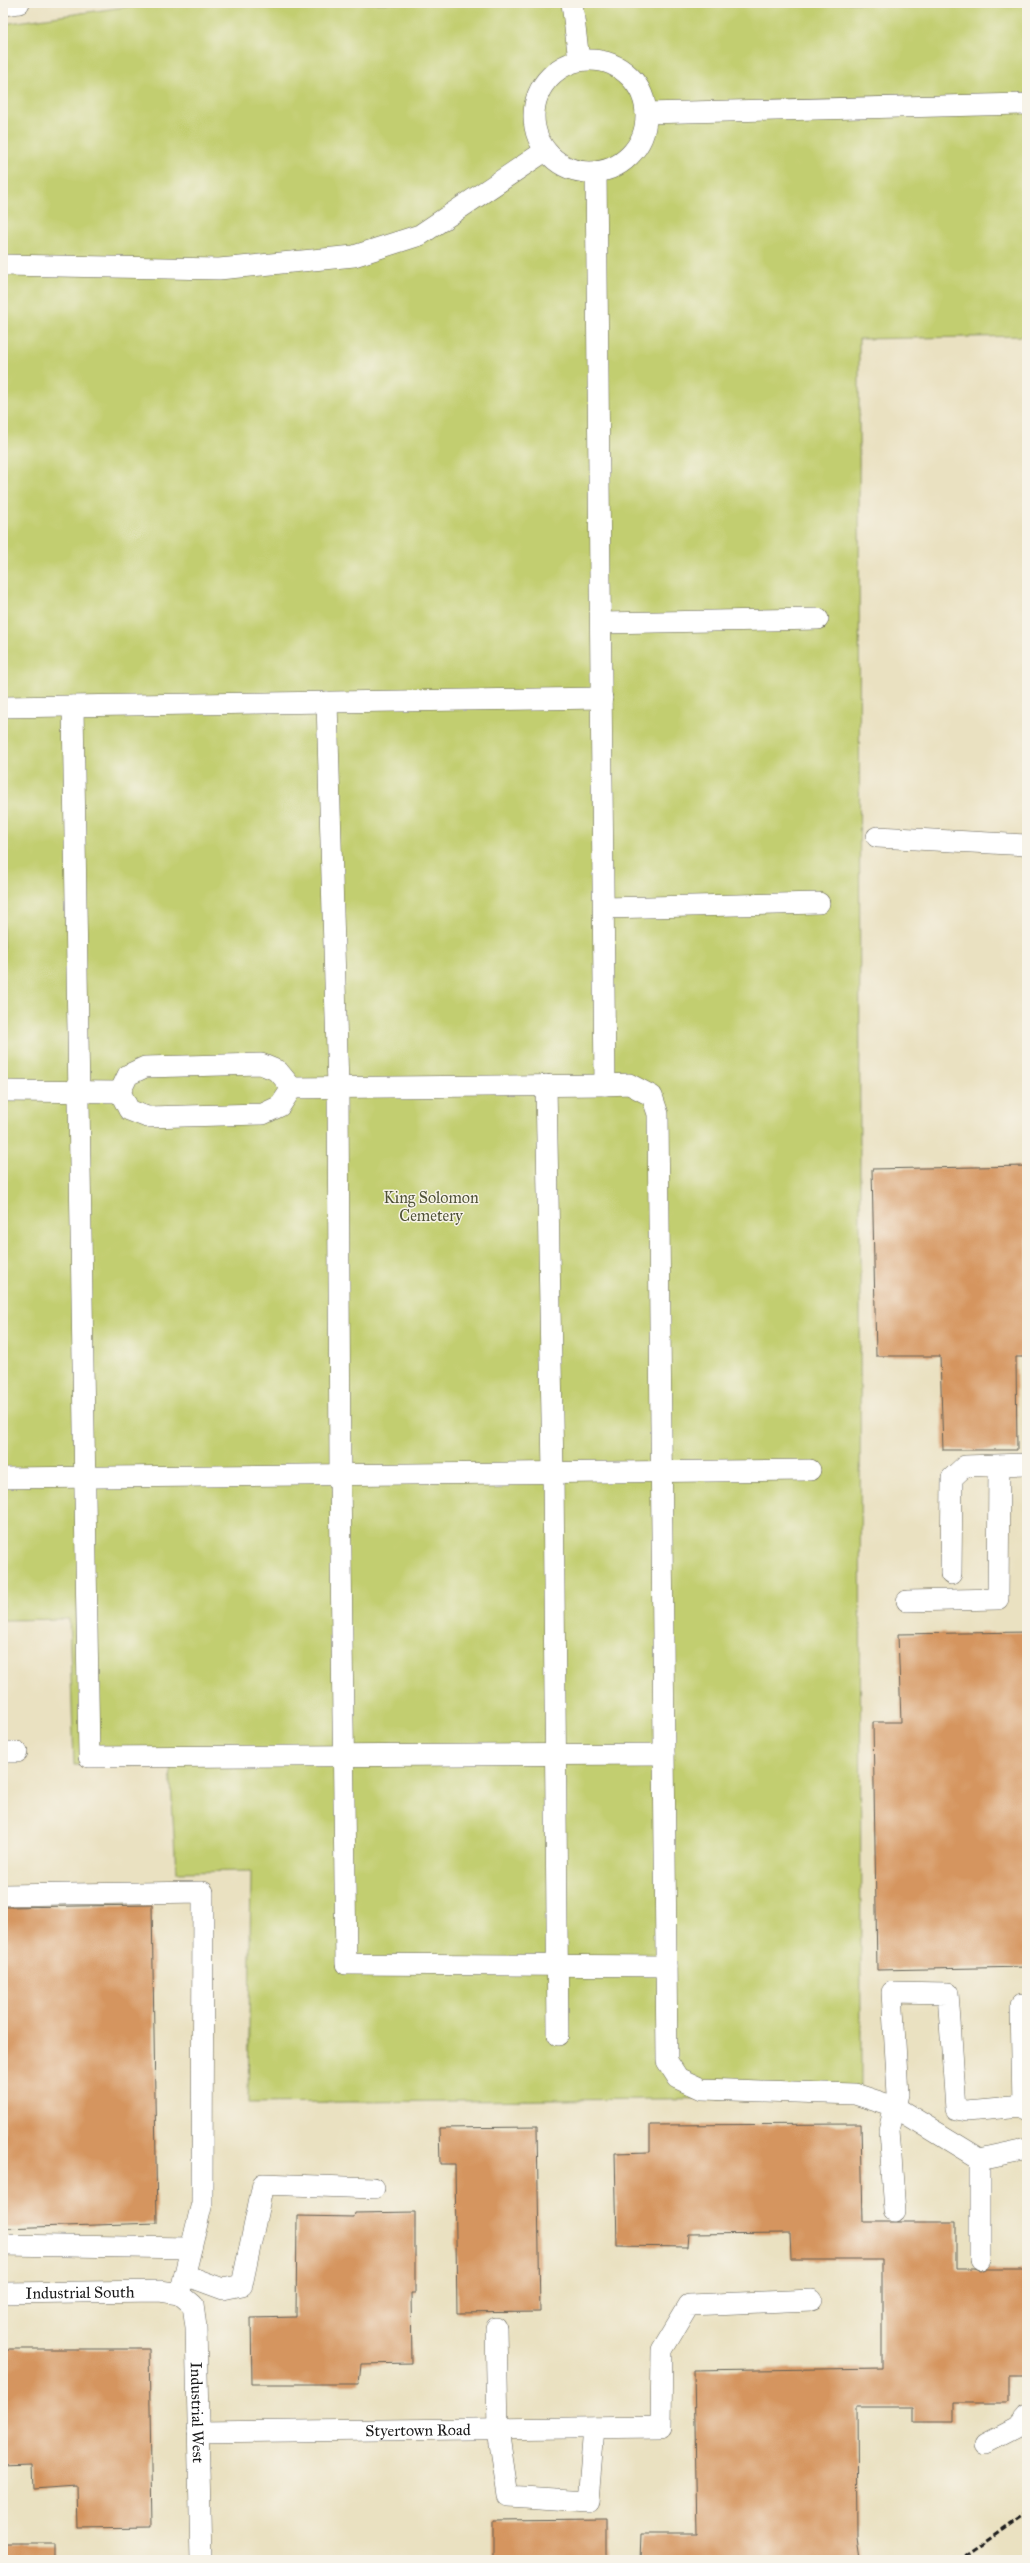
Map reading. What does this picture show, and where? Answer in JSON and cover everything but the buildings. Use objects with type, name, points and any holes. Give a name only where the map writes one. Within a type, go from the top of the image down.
[{"type":"street","points":[[3,5],[17,3]]},
{"type":"street","points":[[572,3],[579,60]]},
{"type":"street","points":[[579,60],[598,60],[615,65],[630,76],[641,91],[646,113],[646,126],[640,143],[629,158],[614,168],[596,172],[577,171],[560,164],[545,151],[536,134],[534,121],[537,96],[551,75],[561,67],[579,60]]},
{"type":"street","points":[[646,113],[1027,104]]},
{"type":"street","points":[[3,265],[220,269],[354,256],[420,235],[545,151]]},
{"type":"street","points":[[596,172],[605,1084]]},
{"type":"street","points":[[601,623],[818,619]]},
{"type":"street","points":[[3,707],[602,698]]},
{"type":"street","points":[[327,702],[338,1087],[340,1474],[346,1964],[666,1966]]},
{"type":"street","points":[[73,706],[89,1757],[664,1754]]},
{"type":"street","points":[[877,837],[1027,845]]},
{"type":"street","points":[[604,908],[818,903]]},
{"type":"street","points":[[120,1092],[128,1075],[145,1067],[261,1064],[278,1071],[292,1088]]},
{"type":"street","points":[[292,1088],[629,1084],[652,1096],[658,1114],[667,2061],[678,2078],[702,2089],[855,2094],[895,2107],[980,2159],[1027,2149]]},
{"type":"street","points":[[546,1085],[553,1472],[554,1755],[558,2035]]},
{"type":"street","points":[[120,1092],[129,1110],[147,1117],[263,1114],[280,1106],[292,1088]]},
{"type":"street","points":[[3,1091],[120,1092]]},
{"type":"street","points":[[951,1574],[952,1478],[965,1466],[1027,1465]]},
{"type":"street","points":[[907,1601],[998,1599],[999,1466]]},
{"type":"street","points":[[3,1478],[810,1470]]},
{"type":"street","points":[[3,1895],[203,1892],[202,2203],[183,2285],[223,2289],[242,2285],[263,2184],[374,2188]]},
{"type":"street","points":[[895,2211],[889,2130],[898,2094],[892,1992],[948,1993],[956,2109],[966,2111],[1025,2107],[1022,2005]]},
{"type":"street","points":[[980,2159],[980,2260]]},
{"type":"street","points":[[3,2245],[192,2248]]},
{"type":"street","name":"Industrial South","points":[[3,2292],[156,2291],[183,2285]]},
{"type":"street","name":"Industrial West","points":[[183,2285],[193,2305],[195,2319],[201,2560]]},
{"type":"street","name":"Styertown Road","points":[[198,2432],[498,2430],[661,2427],[662,2350],[689,2305],[812,2300]]},
{"type":"street","points":[[496,2328],[498,2430],[508,2496],[588,2501],[594,2428]]},
{"type":"street","points":[[986,2443],[1017,2427],[1027,2415]]},
{"type":"green space","name":"King Solomon Cemetery","points":[[153,3],[1027,3],[1027,336],[859,339],[861,2097],[248,2103],[251,1871],[176,1872],[170,1765],[74,1765],[69,1619],[3,1620],[3,24]]},
{"type":"railway","points":[[958,2560],[1027,2511]]}]
